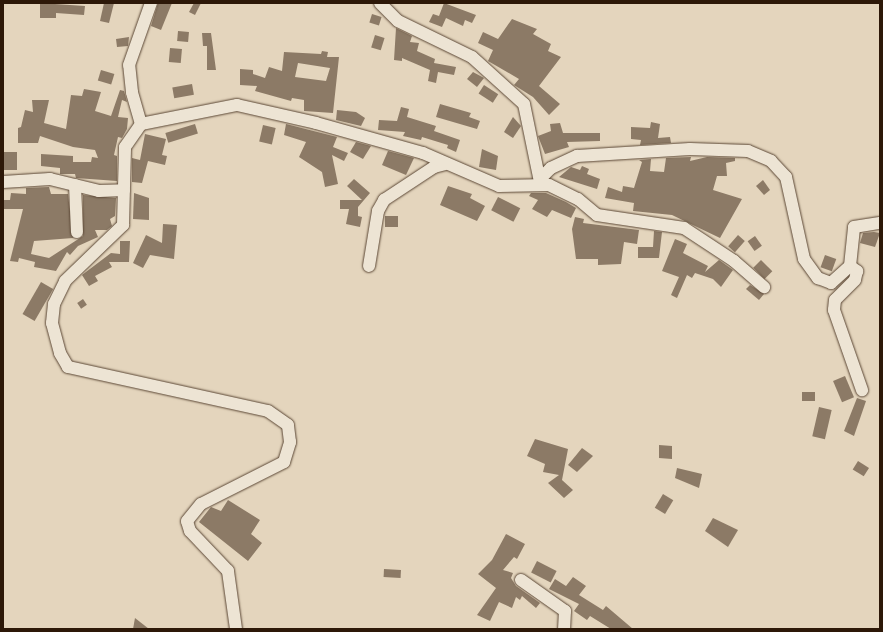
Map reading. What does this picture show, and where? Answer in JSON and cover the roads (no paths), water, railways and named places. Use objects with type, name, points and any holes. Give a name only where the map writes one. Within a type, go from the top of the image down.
[{"type":"street","points":[[141,124],[132,92],[129,65],[151,3]]},
{"type":"street","points":[[380,3],[398,21],[472,57],[524,104],[540,180]]},
{"type":"street","points":[[236,629],[228,571],[190,531],[187,520],[201,504],[284,462],[290,442],[288,425],[268,411],[68,367],[60,353],[52,323],[54,304],[65,280],[123,225],[125,147],[141,124],[221,107],[250,106],[423,153],[445,164],[499,186],[540,180],[559,188],[597,215],[684,228],[734,261],[764,287]]},
{"type":"street","points":[[540,180],[550,168],[577,156],[690,149],[748,151],[771,161],[786,177],[801,250],[812,272],[831,283],[850,266],[854,227],[880,223]]},
{"type":"street","points":[[369,266],[378,211],[384,200],[445,164]]},
{"type":"street","points":[[3,182],[50,179],[104,192],[124,190]]},
{"type":"street","points":[[75,185],[77,232]]},
{"type":"street","points":[[850,266],[857,271],[855,280],[835,300],[834,310],[862,390]]},
{"type":"street","points":[[521,580],[565,611],[564,629]]}]
